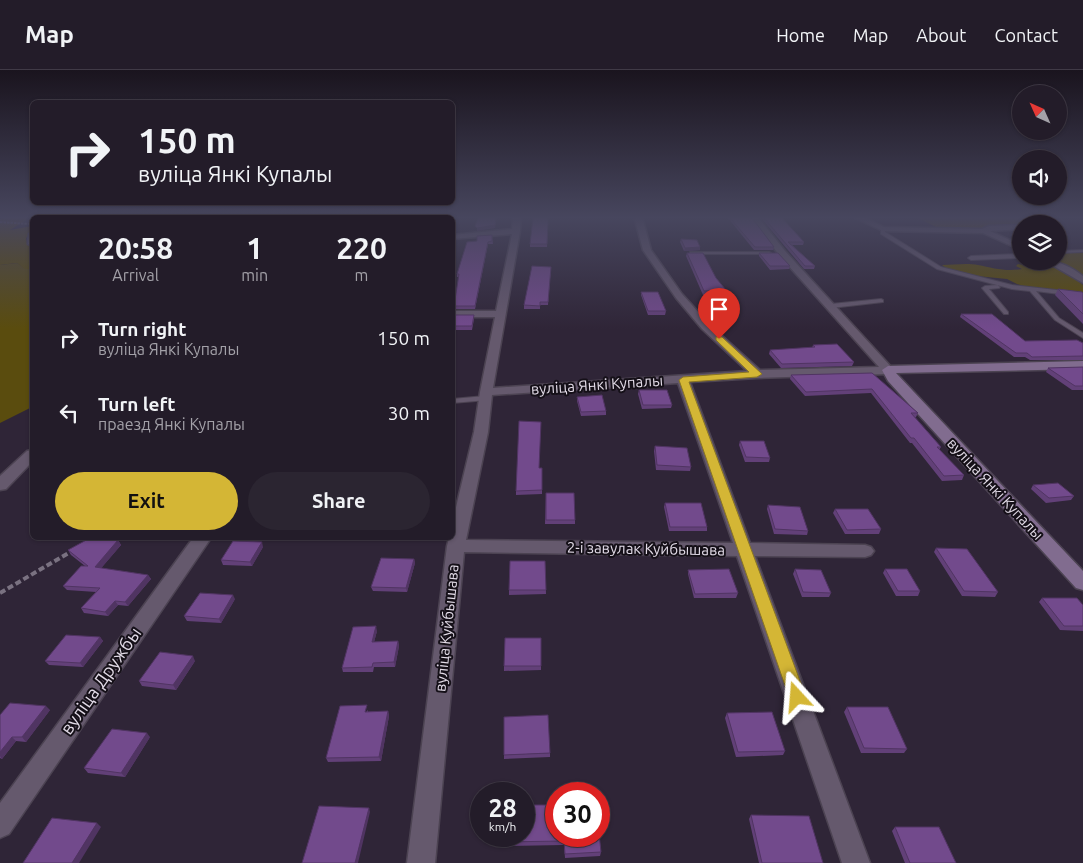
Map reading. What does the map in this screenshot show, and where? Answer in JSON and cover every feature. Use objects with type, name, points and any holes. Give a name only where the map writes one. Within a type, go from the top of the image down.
[{"type":"street","name":"вуліца Куйбышава","points":[[421,863],[456,546],[481,432],[511,254]]},
{"type":"street","points":[[650,254],[679,296],[706,327],[757,374]]},
{"type":"street","name":"вуліца Янкі Купалы","points":[[782,254],[888,370],[892,378],[1083,583]]},
{"type":"street","points":[[1067,270],[1083,280]]},
{"type":"street","points":[[455,314],[501,314]]},
{"type":"street","name":"вуліца Янкі Купалы","points":[[486,395],[757,374],[1083,365]]},
{"type":"street","points":[[683,380],[856,863]]},
{"type":"street","points":[[0,485],[30,456]]},
{"type":"street","name":"вуліца Дружбы","points":[[0,825],[201,540]]},
{"type":"street","name":"2-і завулак Куйбышава","points":[[456,546],[865,551]]},
{"type":"lane","points":[[917,254],[939,268],[1012,287],[1033,291],[1083,295]]},
{"type":"lane","points":[[971,258],[1012,256]]},
{"type":"lane","points":[[1006,313],[985,288],[988,286],[1012,287]]},
{"type":"lane","points":[[1033,291],[1057,319],[1083,336]]},
{"type":"lane","points":[[831,306],[881,301]]},
{"type":"lane","points":[[455,400],[486,395]]},
{"type":"path","points":[[0,592],[80,547]]},
{"type":"shaded area","points":[[0,254],[30,254],[30,269],[25,269],[17,263],[0,265]]},
{"type":"shaded area","points":[[1067,254],[1083,254],[1083,276],[1067,268]]},
{"type":"shaded area","points":[[17,263],[30,269],[30,408],[0,423],[0,265]]},
{"type":"shaded area","points":[[974,264],[1010,270],[1060,270],[1072,276],[1083,285],[1083,294],[1036,290],[1007,279],[977,276],[947,269],[942,265]]},
{"type":"building","points":[[463,254],[486,254],[475,306],[455,306],[459,274],[457,274]]},
{"type":"building","points":[[687,254],[704,254],[716,278],[726,290],[704,291]]},
{"type":"building","points":[[760,254],[779,254],[790,266],[770,266]]},
{"type":"building","points":[[795,254],[802,254],[815,266],[805,266]]},
{"type":"building","points":[[532,266],[551,267],[548,302],[540,302],[540,306],[524,305]]},
{"type":"building","points":[[1058,289],[1083,293],[1083,314]]},
{"type":"building","points":[[641,292],[658,292],[666,311],[648,311]]},
{"type":"building","points":[[961,314],[992,314],[1025,341],[1077,340],[1083,343],[1083,356],[1032,357],[1027,353],[1016,353]]},
{"type":"building","points":[[455,315],[474,315],[472,326],[455,326]]},
{"type":"building","points":[[837,344],[854,362],[782,364],[770,350],[815,347],[813,345]]},
{"type":"building","points":[[1083,367],[1083,386],[1075,386],[1048,368]]},
{"type":"building","points":[[872,373],[918,413],[911,413],[941,447],[937,447],[964,475],[944,476],[872,389],[806,392],[791,375]]},
{"type":"building","points":[[639,390],[667,390],[672,405],[643,405]]},
{"type":"building","points":[[602,395],[606,411],[581,412],[577,397]]},
{"type":"building","points":[[519,421],[541,422],[539,468],[542,468],[542,490],[516,491]]},
{"type":"building","points":[[740,441],[764,441],[770,458],[746,457]]},
{"type":"building","points":[[655,446],[687,448],[691,467],[657,465]]},
{"type":"building","points":[[1058,483],[1074,496],[1049,498],[1033,485]]},
{"type":"building","points":[[546,493],[574,493],[575,520],[546,520]]},
{"type":"building","points":[[665,503],[701,503],[707,527],[670,527]]},
{"type":"building","points":[[768,505],[800,507],[808,531],[775,529]]},
{"type":"building","points":[[835,509],[868,509],[881,529],[847,530]]},
{"type":"building","points":[[86,540],[118,540],[95,567],[148,575],[125,602],[115,601],[105,612],[81,608],[100,588],[63,586],[81,566],[88,566],[68,550]]},
{"type":"building","points":[[233,541],[262,542],[250,562],[221,560]]},
{"type":"building","points":[[936,548],[967,549],[998,592],[964,591]]},
{"type":"building","points":[[381,558],[414,559],[406,588],[371,587]]},
{"type":"building","points":[[510,561],[545,561],[546,590],[509,590]]},
{"type":"building","points":[[729,569],[738,593],[695,594],[688,570]]},
{"type":"building","points":[[795,569],[821,570],[831,593],[803,592]]},
{"type":"building","points":[[885,569],[907,569],[920,591],[898,591]]},
{"type":"building","points":[[200,593],[233,595],[219,619],[184,616]]},
{"type":"building","points":[[1042,598],[1077,598],[1083,605],[1083,626],[1064,626]]},
{"type":"building","points":[[376,626],[372,642],[398,641],[394,662],[373,663],[372,667],[342,668],[353,627]]},
{"type":"building","points":[[66,635],[100,637],[80,663],[45,661]]},
{"type":"building","points":[[505,638],[541,638],[541,666],[504,666]]},
{"type":"building","points":[[160,652],[193,656],[173,685],[139,681]]},
{"type":"building","points":[[10,703],[46,706],[22,737],[12,737],[0,752],[0,715]]},
{"type":"building","points":[[367,705],[365,712],[388,711],[379,757],[326,758],[340,706]]},
{"type":"building","points":[[847,707],[888,707],[907,749],[864,748]]},
{"type":"building","points":[[772,712],[785,751],[738,752],[727,713]]},
{"type":"building","points":[[548,715],[550,753],[504,755],[504,717]]},
{"type":"building","points":[[112,729],[147,733],[121,773],[84,768]]},
{"type":"building","points":[[535,805],[545,805],[545,841],[535,841]]},
{"type":"building","points":[[319,806],[369,808],[355,863],[302,863]]},
{"type":"building","points":[[751,815],[809,816],[823,863],[762,863]]},
{"type":"building","points":[[52,818],[97,823],[72,863],[23,863]]},
{"type":"building","points":[[895,827],[939,827],[956,863],[910,863]]},
{"type":"building","points":[[564,847],[600,847],[601,852],[565,854]]},
{"type":"route","points":[[719,339],[757,374],[683,380],[797,697]]}]
